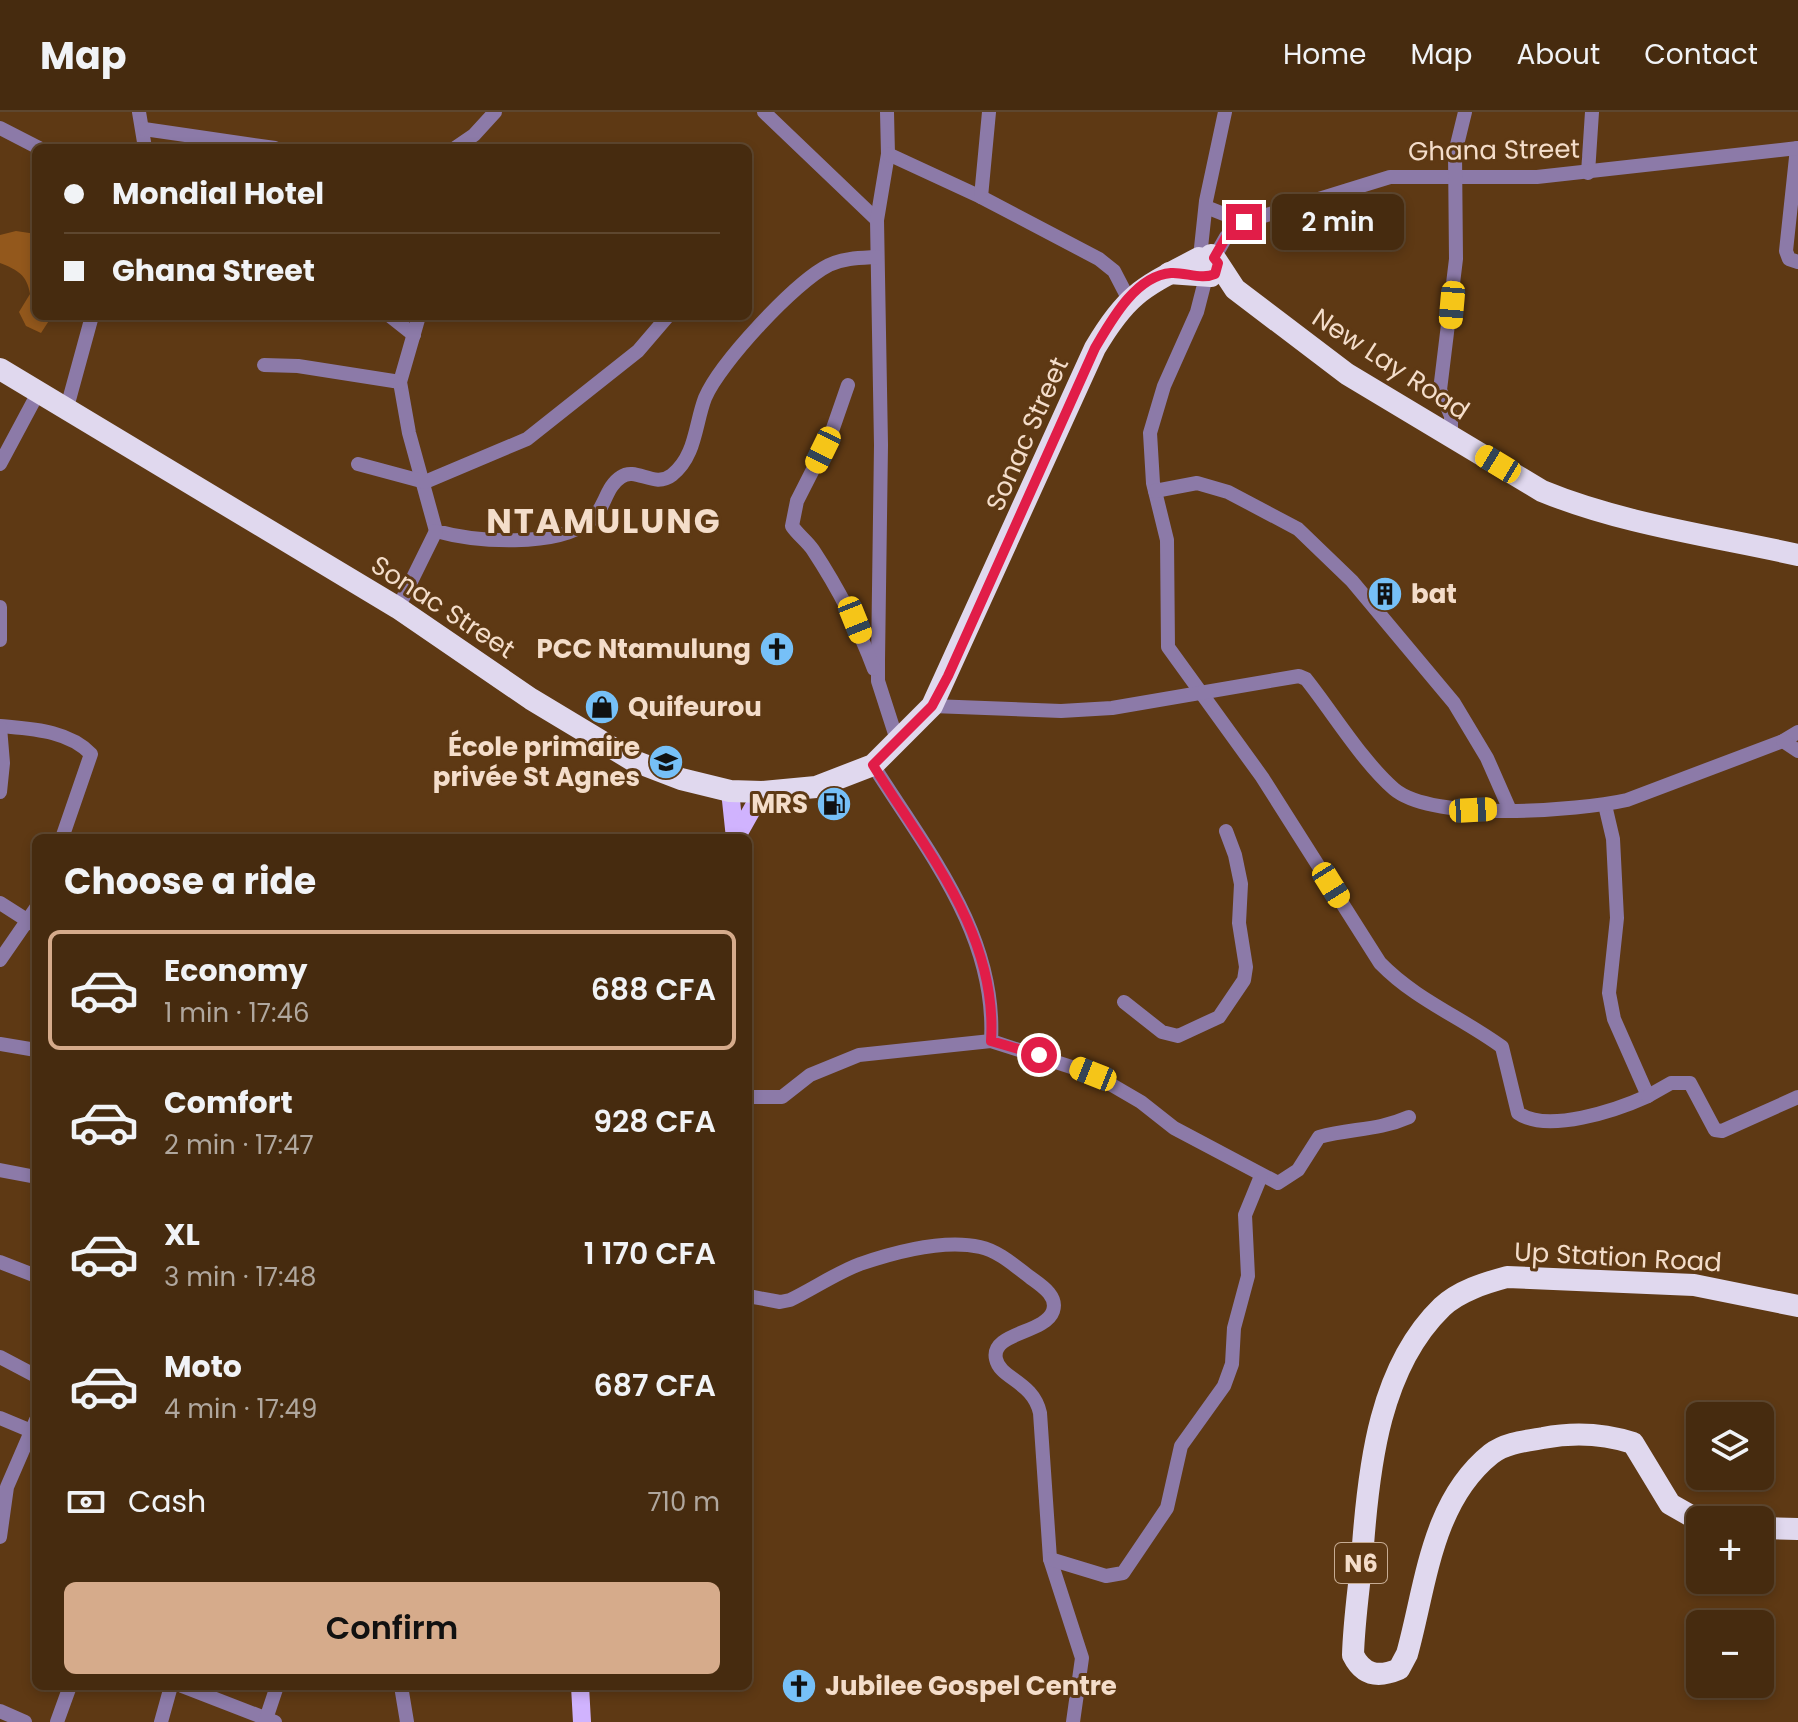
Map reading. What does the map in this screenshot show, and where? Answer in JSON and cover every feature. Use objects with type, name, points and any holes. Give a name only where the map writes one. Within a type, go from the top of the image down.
[{"type":"highway","name":"New Lay Road","points":[[1207,265],[1347,374],[1542,491],[1572,503],[1798,555]]},
{"type":"highway","name":"Sonac Street","points":[[0,369],[398,608],[531,699],[634,761],[681,779],[730,791],[762,792],[816,787],[873,765],[932,706],[1095,348],[1128,298],[1168,273],[1207,265]]},
{"type":"highway","name":"Up Station Road","points":[[1686,1513],[1670,1504],[1633,1443],[1610,1436],[1569,1433],[1512,1444],[1492,1453],[1469,1476],[1448,1507],[1432,1552],[1407,1654],[1399,1669],[1374,1674],[1360,1668],[1353,1655],[1364,1512],[1379,1430],[1400,1369],[1419,1335],[1443,1306],[1481,1284],[1507,1277],[1694,1285],[1798,1306]]},
{"type":"highway","points":[[1774,1528],[1798,1529]]},
{"type":"main road","points":[[730,791],[735,834]]},
{"type":"main road","points":[[738,834],[762,792]]},
{"type":"main road","points":[[580,1690],[582,1722]]},
{"type":"street","points":[[139,112],[145,144]]},
{"type":"street","points":[[476,142],[495,112]]},
{"type":"street","points":[[764,112],[877,220]]},
{"type":"street","points":[[878,681],[881,445],[877,220],[888,154],[887,112]]},
{"type":"street","points":[[981,197],[989,112]]},
{"type":"street","points":[[1225,112],[1206,204],[1207,265],[1197,312],[1164,386],[1150,433],[1155,491],[1167,540],[1168,647],[1262,777],[1380,963],[1411,991],[1502,1047],[1518,1113],[1530,1122],[1544,1124],[1648,1096],[1671,1083],[1690,1083],[1715,1130],[1722,1131],[1798,1097]]},
{"type":"street","points":[[1451,436],[1451,416],[1440,390],[1456,259],[1454,178],[1458,133],[1465,112]]},
{"type":"street","points":[[1588,173],[1592,112]]},
{"type":"street","points":[[0,128],[32,144]]},
{"type":"street","points":[[144,129],[255,144]]},
{"type":"street","points":[[1797,148],[1786,251],[1789,259],[1798,262]]},
{"type":"street","name":"Ghana Street","points":[[1244,222],[1379,179],[1412,176],[1496,180],[1588,173],[1797,148]]},
{"type":"street","points":[[888,154],[981,197],[1099,259],[1114,271],[1128,298]]},
{"type":"street","points":[[1206,204],[1244,222],[1226,237],[1207,265]]},
{"type":"street","points":[[436,531],[465,539],[557,536],[596,516],[607,493],[621,476],[628,473],[658,482],[670,477],[689,452],[711,385],[751,337],[826,266],[847,259],[877,257]]},
{"type":"street","points":[[66,411],[91,320]]},
{"type":"street","points":[[395,320],[414,335]]},
{"type":"street","points":[[398,608],[436,531],[425,482],[409,433],[400,382],[418,320]]},
{"type":"street","points":[[358,464],[425,482],[527,439],[638,351],[665,320]]},
{"type":"street","points":[[264,365],[298,366],[400,382]]},
{"type":"street","points":[[848,385],[831,434],[797,501],[792,526],[810,546],[855,620],[897,740]]},
{"type":"street","points":[[0,464],[38,393]]},
{"type":"street","points":[[1155,491],[1197,483],[1228,492],[1298,529],[1352,581],[1454,703],[1487,758],[1509,808]]},
{"type":"street","points":[[0,607],[0,640]]},
{"type":"street","points":[[932,706],[1061,711],[1144,704],[1290,675],[1299,676],[1306,679],[1394,788],[1409,799],[1452,810],[1605,805],[1783,741],[1798,732]]},
{"type":"street","points":[[0,792],[0,727],[40,729],[81,744],[91,754],[63,834]]},
{"type":"street","points":[[1783,741],[1798,751]]},
{"type":"street","points":[[873,765],[961,902],[989,984],[991,1041]]},
{"type":"street","points":[[1605,805],[1613,839],[1617,918],[1609,993],[1614,1019],[1648,1096]]},
{"type":"street","points":[[1124,1002],[1162,1032],[1178,1036],[1219,1017],[1244,980],[1246,967],[1239,923],[1241,884],[1226,831]]},
{"type":"street","points":[[0,903],[32,924],[0,960]]},
{"type":"street","points":[[752,1097],[782,1097],[810,1075],[859,1055],[991,1041],[1093,1074],[1141,1102],[1174,1128],[1273,1182],[1287,1179],[1298,1170],[1319,1137],[1350,1130],[1377,1130],[1409,1117]]},
{"type":"street","points":[[0,1044],[32,1049]]},
{"type":"street","points":[[0,1170],[32,1176]]},
{"type":"street","points":[[1050,1559],[1106,1576],[1123,1573],[1161,1518],[1170,1500],[1181,1446],[1224,1386],[1232,1364],[1234,1328],[1248,1276],[1245,1215],[1261,1176]]},
{"type":"street","points":[[752,1296],[790,1300],[860,1264],[943,1245],[982,1247],[999,1255],[1047,1289],[1053,1300],[1053,1311],[1046,1321],[1002,1342],[996,1349],[996,1359],[1001,1369],[1031,1391],[1037,1400],[1050,1559],[1082,1658],[1073,1722]]},
{"type":"street","points":[[0,1262],[32,1274]]},
{"type":"street","points":[[0,1357],[32,1374]]},
{"type":"street","points":[[0,1418],[32,1428]]},
{"type":"street","points":[[0,1537],[7,1487],[32,1435]]},
{"type":"street","points":[[57,1722],[69,1690]]},
{"type":"street","points":[[161,1722],[170,1690]]},
{"type":"street","points":[[192,1690],[268,1721],[276,1690]]},
{"type":"street","points":[[402,1690],[407,1722]]},
{"type":"street","points":[[0,1711],[25,1722]]},
{"type":"shaded area","points":[[16,231],[32,233],[32,320],[49,320],[41,333],[26,326],[19,312],[30,294],[24,278],[0,263],[0,235]]},
{"type":"place","name":"bat","points":[[1385,594]]},
{"type":"place","name":"PCC Ntamulung","points":[[777,649]]},
{"type":"place","name":"Quifeurou","points":[[602,707]]},
{"type":"place","name":"École primaire privée St Agnes","points":[[666,762]]},
{"type":"place","name":"MRS","points":[[834,804]]},
{"type":"place","name":"Jubilee Gospel Centre","points":[[799,1686]]},
{"type":"district","name":"NTAMULUNG","points":[[604,521]]},
{"type":"route","points":[[1039,1055],[991,1041],[993,1018],[989,984],[961,902],[873,765],[932,706],[1039,477],[1095,348],[1112,319],[1128,298],[1168,273],[1206,277],[1215,274],[1218,263],[1214,258],[1226,237],[1244,222]]}]
